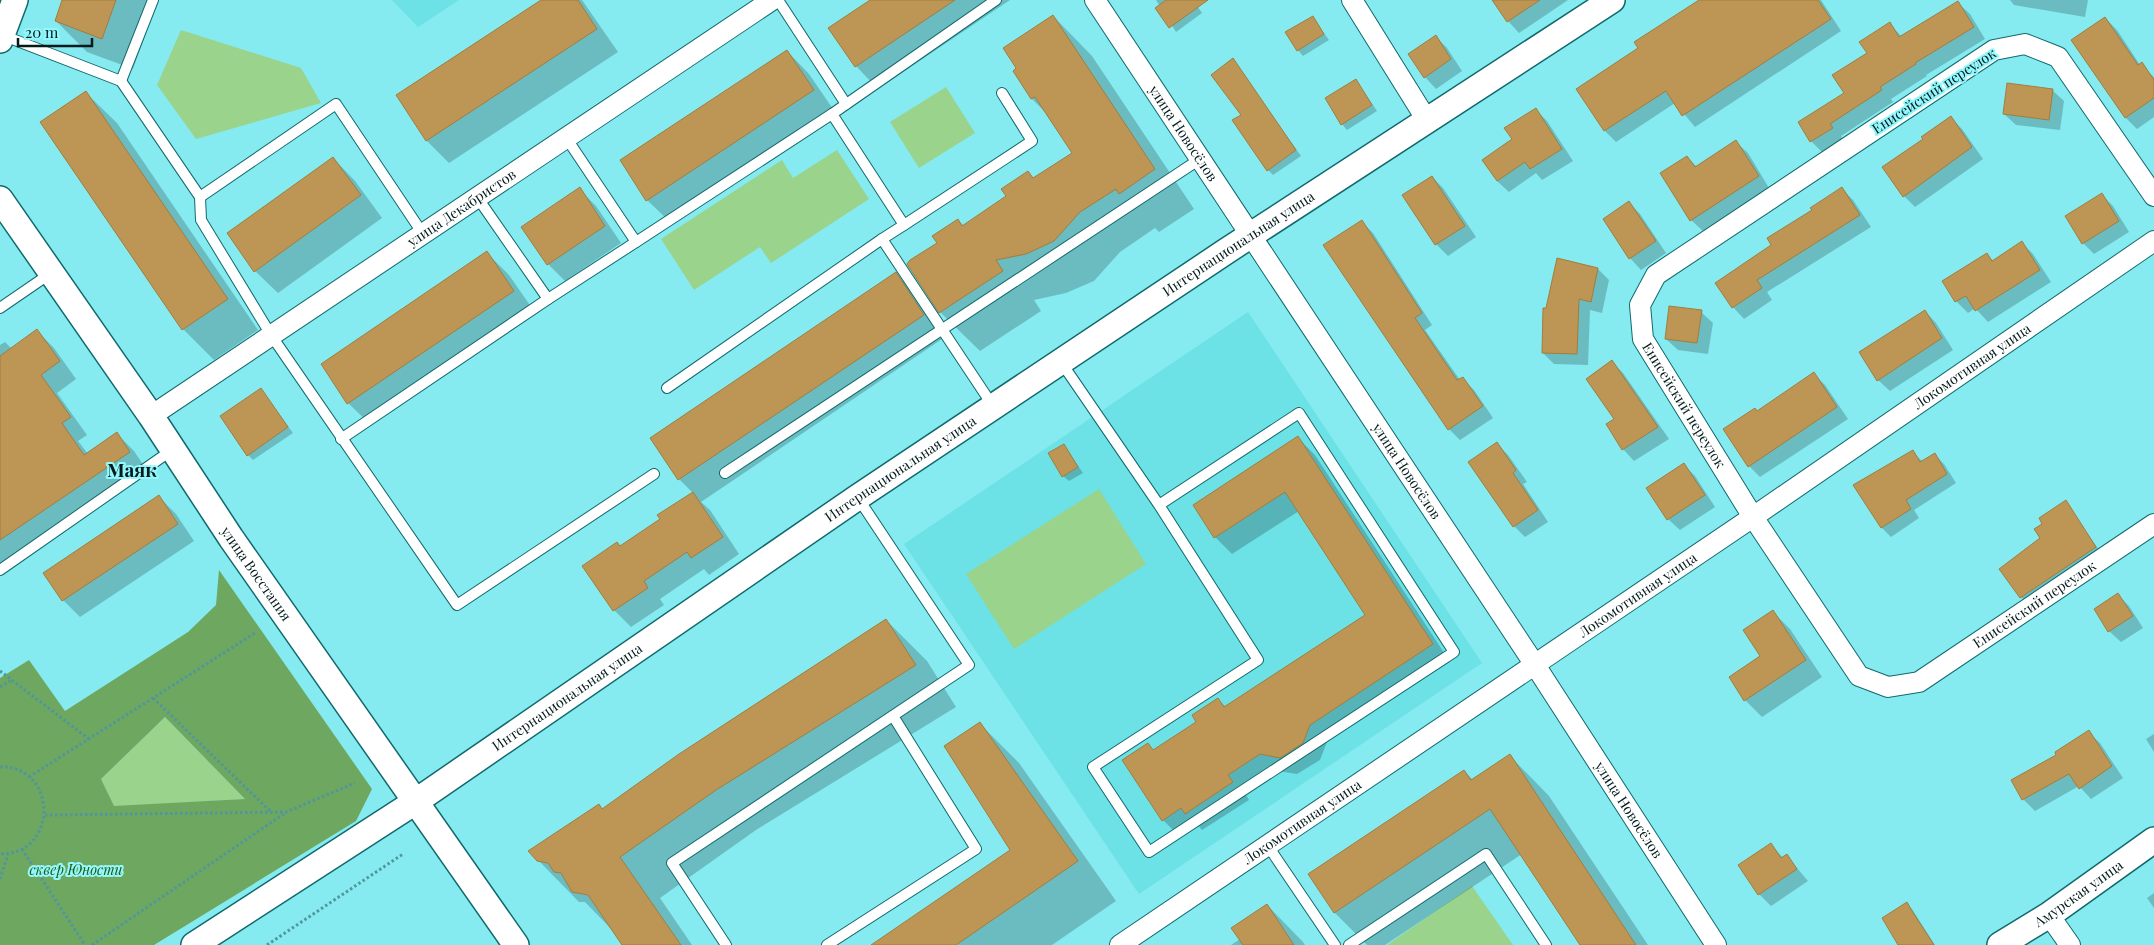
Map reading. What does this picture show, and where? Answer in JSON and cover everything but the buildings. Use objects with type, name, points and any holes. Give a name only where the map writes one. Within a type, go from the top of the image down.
[{"type":"street","points":[[1,37],[15,0]]},
{"type":"street","name":"улица Декабристов","points":[[151,416],[772,0]]},
{"type":"street","name":"улица Новосёлов","points":[[1095,0],[1535,665],[1716,945]]},
{"type":"street","points":[[1352,0],[1428,122]]},
{"type":"street","name":"Интернациональная улица","points":[[194,945],[415,802],[993,406],[1612,0]]},
{"type":"street","name":"Енисейский переулок","points":[[2154,196],[2058,57],[2025,44],[1994,50],[1656,275],[1640,305],[1643,339],[1752,517],[1859,676],[1888,688],[1919,682],[2154,524]]},
{"type":"street","name":"улица Восстания","points":[[0,199],[415,802],[516,945]]},
{"type":"street","name":"Локомотивная улица","points":[[1120,945],[1535,665],[2154,241]]},
{"type":"street","name":"Амурская улица","points":[[2000,945],[2049,915],[2154,840]]},
{"type":"street","points":[[2049,915],[2070,945]]},
{"type":"lane","points":[[121,81],[153,0]]},
{"type":"lane","points":[[778,0],[846,104]]},
{"type":"lane","points":[[341,439],[548,299],[832,114],[996,0]]},
{"type":"lane","points":[[1,37],[121,81],[200,197],[201,220],[271,335],[456,605],[654,474]]},
{"type":"lane","points":[[667,388],[882,239],[1032,141],[1002,94]]},
{"type":"lane","points":[[200,197],[336,104],[423,234]]},
{"type":"lane","points":[[832,114],[904,225]]},
{"type":"lane","points":[[567,139],[636,242]]},
{"type":"lane","points":[[725,473],[1200,159]]},
{"type":"lane","points":[[478,197],[548,299]]},
{"type":"lane","points":[[882,239],[993,406]]},
{"type":"lane","points":[[0,308],[51,273]]},
{"type":"lane","points":[[1061,362],[1159,505],[1258,660],[1094,767],[1149,852],[1454,652],[1299,413],[1159,505]]},
{"type":"lane","points":[[0,570],[172,450]]},
{"type":"lane","points":[[726,945],[672,863],[969,665],[858,497]]},
{"type":"lane","points":[[827,945],[976,849],[893,716]]},
{"type":"lane","points":[[1268,846],[1335,945]]},
{"type":"lane","points":[[1350,945],[1486,854],[1546,945]]},
{"type":"path","points":[[29,777],[255,633]]},
{"type":"path","points":[[0,670],[89,739]]},
{"type":"path","points":[[0,687],[12,680]]},
{"type":"path","points":[[153,698],[272,812]]},
{"type":"path","points":[[0,767],[17,770],[29,777],[39,788],[44,801],[45,815],[41,829],[33,841],[22,849],[8,854],[0,854]]},
{"type":"path","points":[[92,945],[286,812],[355,783]]},
{"type":"path","points":[[45,815],[286,812]]},
{"type":"path","points":[[22,849],[85,945]]},
{"type":"path","points":[[0,879],[8,854]]},
{"type":"path","points":[[267,945],[403,854]]},
{"type":"shaded area","points":[[392,0],[459,0],[418,27]]},
{"type":"shaded area","points":[[1248,312],[1482,663],[1139,894],[904,544]]},
{"type":"green space","points":[[181,30],[301,68],[321,103],[196,139],[157,85]]},
{"type":"green space","points":[[946,87],[975,133],[919,168],[890,122]]},
{"type":"green space","points":[[837,150],[869,199],[771,263],[760,247],[694,290],[661,239],[782,160],[793,178]]},
{"type":"green space","points":[[1099,489],[1146,564],[1014,649],[966,574]]},
{"type":"green space","name":"сквер Юности","points":[[219,570],[372,789],[356,821],[154,945],[0,945],[0,678],[29,660],[65,711],[188,632],[216,605]],"holes":[[[165,717],[245,799],[114,806],[101,779]]]},
{"type":"green space","points":[[165,717],[245,799],[114,807],[101,779]]},
{"type":"green space","points":[[1472,886],[1513,945],[1387,945]]},
{"type":"district","name":"Маяк","points":[[132,470]]}]
